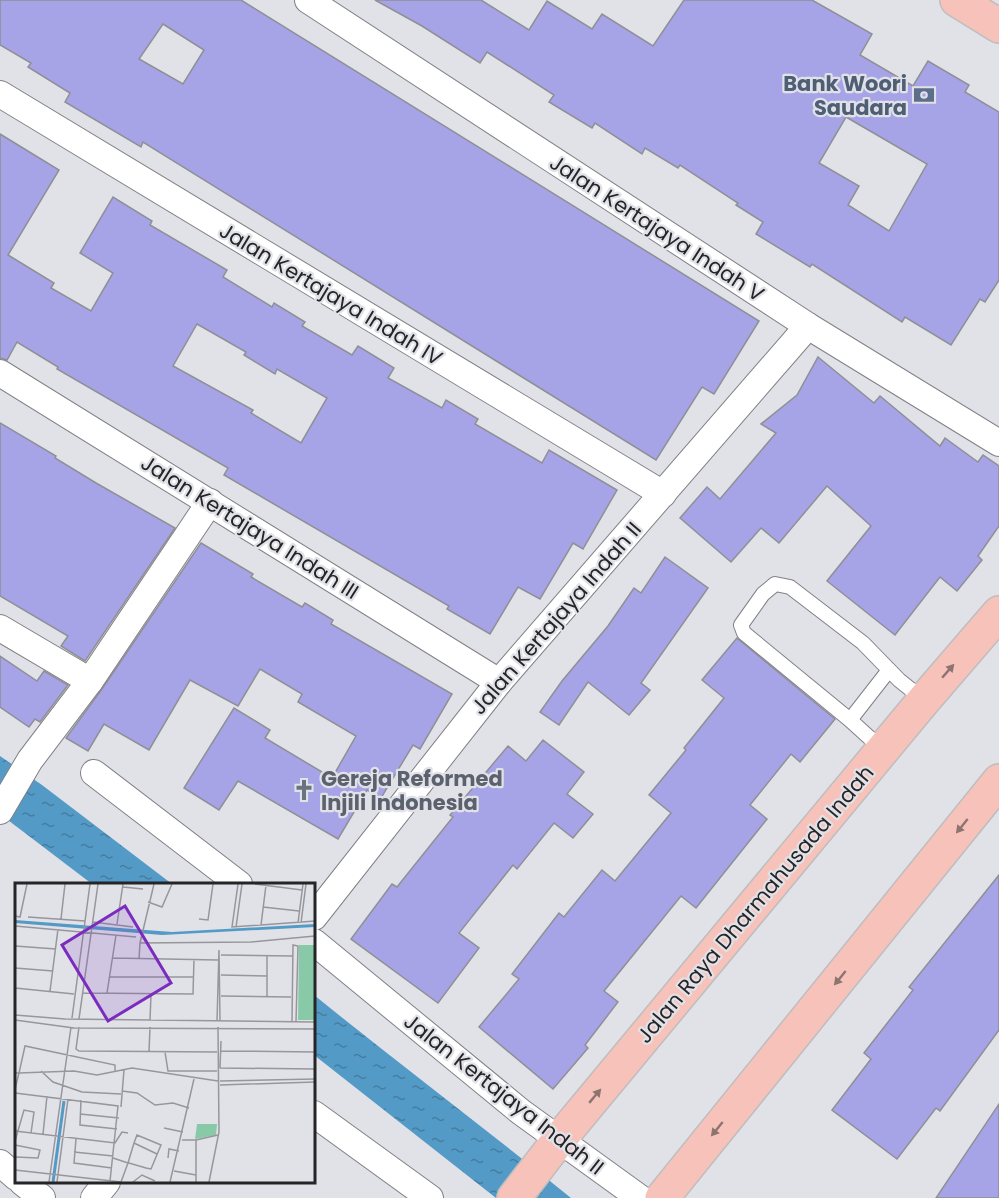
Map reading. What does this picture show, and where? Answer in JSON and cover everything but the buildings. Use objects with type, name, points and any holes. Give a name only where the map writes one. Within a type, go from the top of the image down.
[{"type":"main road","points":[[957,0],[999,26]]},
{"type":"main road","name":"Jalan Raya Dharmahusada Indah","points":[[514,1198],[552,1148],[999,613]]},
{"type":"main road","points":[[662,1198],[999,781]]},
{"type":"street","name":"Jalan Kertajaya Indah V","points":[[317,2],[808,326],[999,443]]},
{"type":"street","name":"Jalan Kertajaya Indah IV","points":[[0,94],[663,494]]},
{"type":"street","name":"Jalan Kertajaya Indah II","points":[[315,916],[499,682],[808,326]]},
{"type":"street","name":"Jalan Kertajaya Indah III","points":[[0,373],[499,682]]},
{"type":"street","points":[[0,811],[30,760],[90,681],[210,502]]},
{"type":"street","points":[[0,628],[90,681]]},
{"type":"street","points":[[94,773],[236,883]]},
{"type":"street","name":"Jalan Kertajaya Indah II","points":[[315,943],[552,1148],[640,1198]]},
{"type":"street","points":[[315,1115],[430,1198]]},
{"type":"street","points":[[0,1163],[15,1176]]},
{"type":"street","points":[[23,1183],[42,1198]]},
{"type":"street","points":[[94,1198],[106,1183]]},
{"type":"lane","points":[[883,750],[744,633],[741,625],[763,594],[775,584],[790,587],[863,643],[889,670],[924,700]]},
{"type":"lane","points":[[850,720],[889,670]]},
{"type":"water","points":[[0,756],[42,785],[171,883],[91,883],[0,814]]},
{"type":"water","points":[[315,996],[571,1198],[496,1198],[315,1056]]},
{"type":"place","name":"Bank Woori Saudara","points":[[924,95]]},
{"type":"place","name":"Gereja Reformed Injili Indonesia","points":[[304,790]]}]
